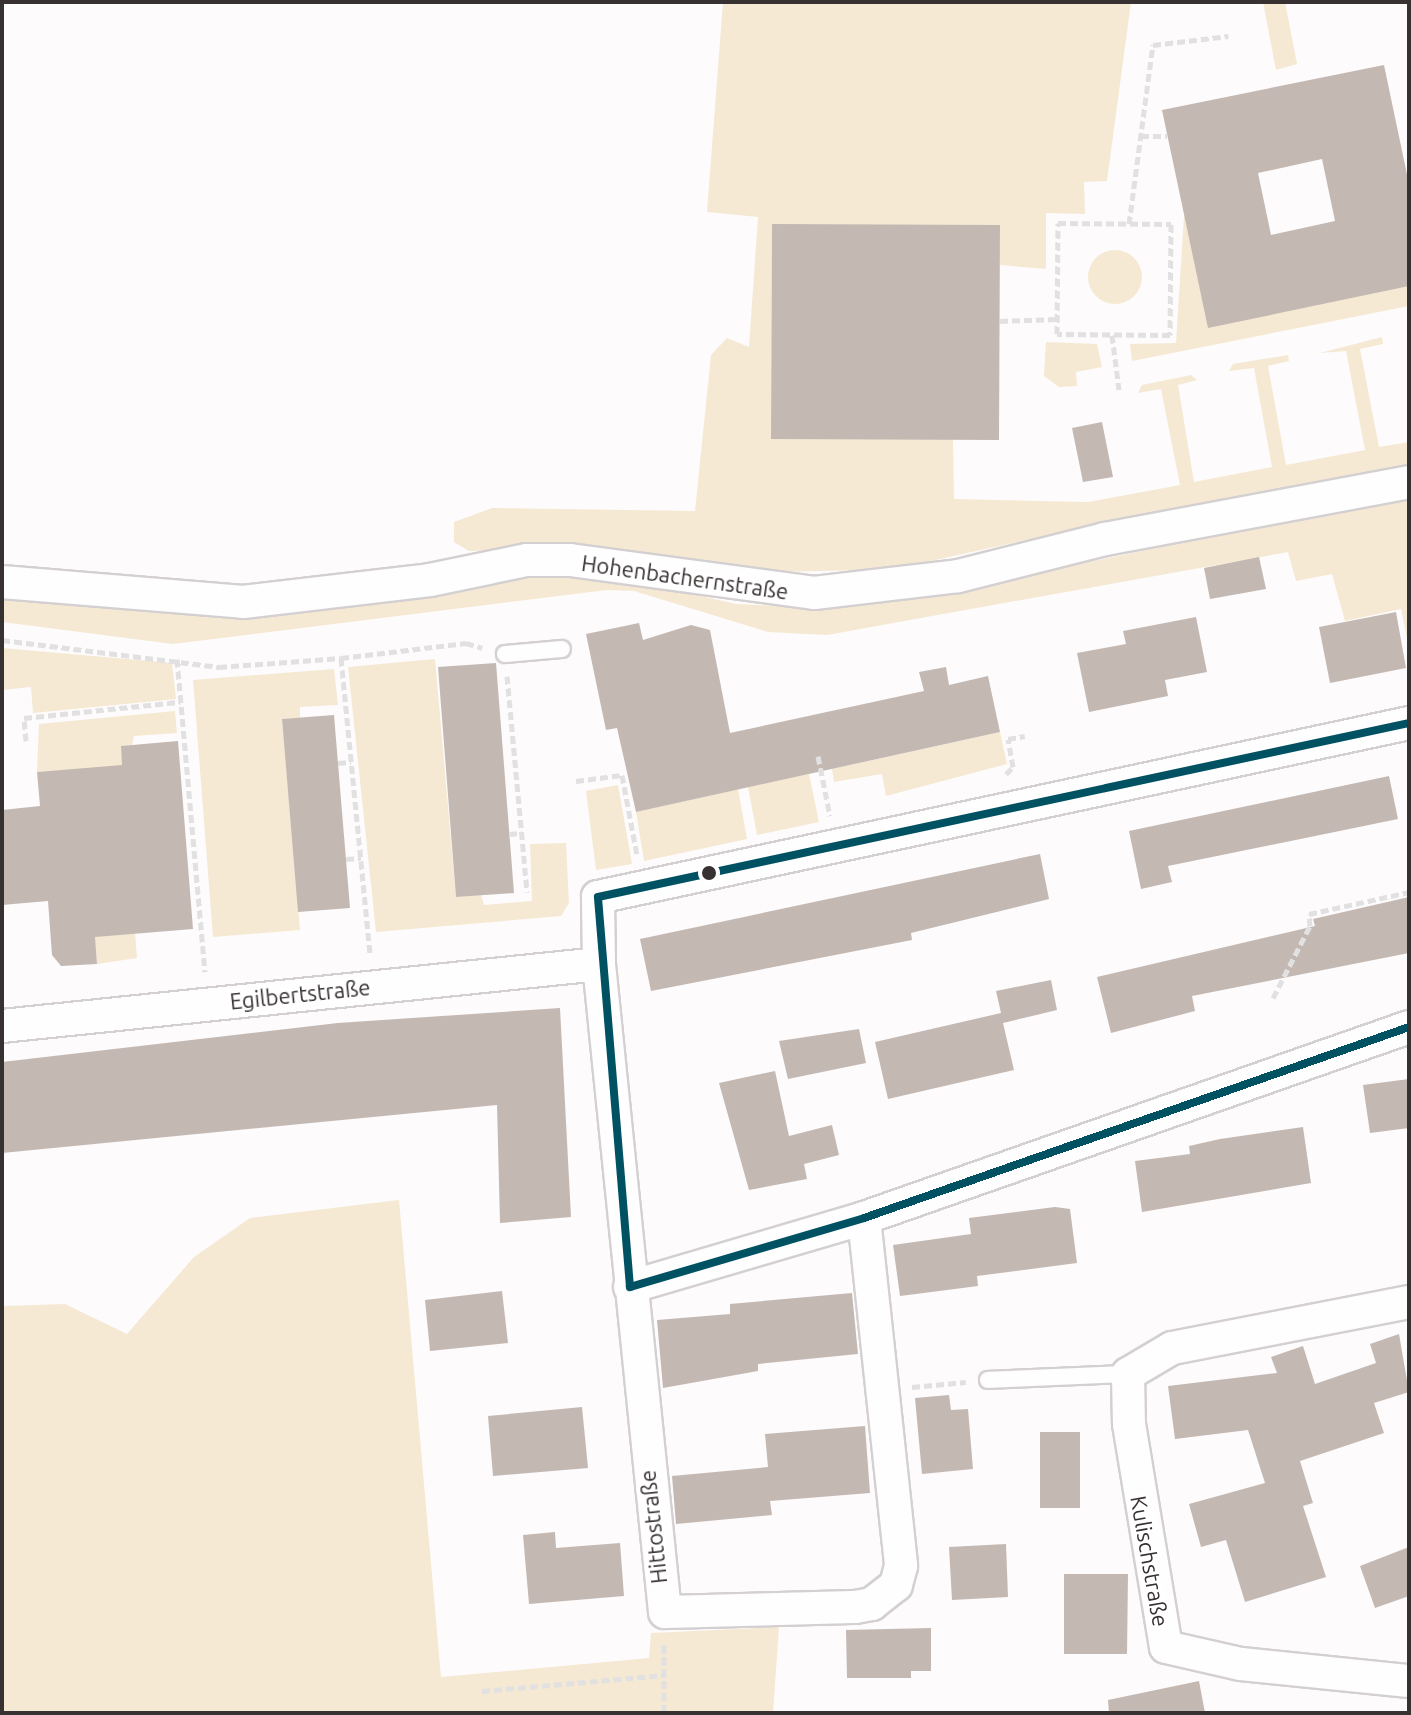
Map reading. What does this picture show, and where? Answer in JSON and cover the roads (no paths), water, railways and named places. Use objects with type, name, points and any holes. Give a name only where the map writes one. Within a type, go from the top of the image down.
[{"type":"street","name":"Hohenbachernstraße","points":[[2,582],[243,602],[430,580],[527,560],[570,560],[717,585],[814,593],[958,576],[1105,539],[1409,482]]},
{"type":"street","name":"Hittostraße","points":[[864,1218],[901,1566],[890,1591],[872,1604],[855,1607],[665,1612],[599,964],[598,897],[1409,723]]},
{"type":"street","name":"Egilbertstraße","points":[[2,1026],[599,964]]},
{"type":"street","points":[[630,1287],[864,1218],[1409,1027]]},
{"type":"street","points":[[1128,1374],[1172,1348],[1409,1302]]},
{"type":"street","name":"Kulischstraße","points":[[1128,1374],[1129,1424],[1166,1647],[1241,1664],[1409,1681]]},
{"type":"lane","points":[[505,654],[562,649]]},
{"type":"lane","points":[[988,1380],[1128,1374]]}]
